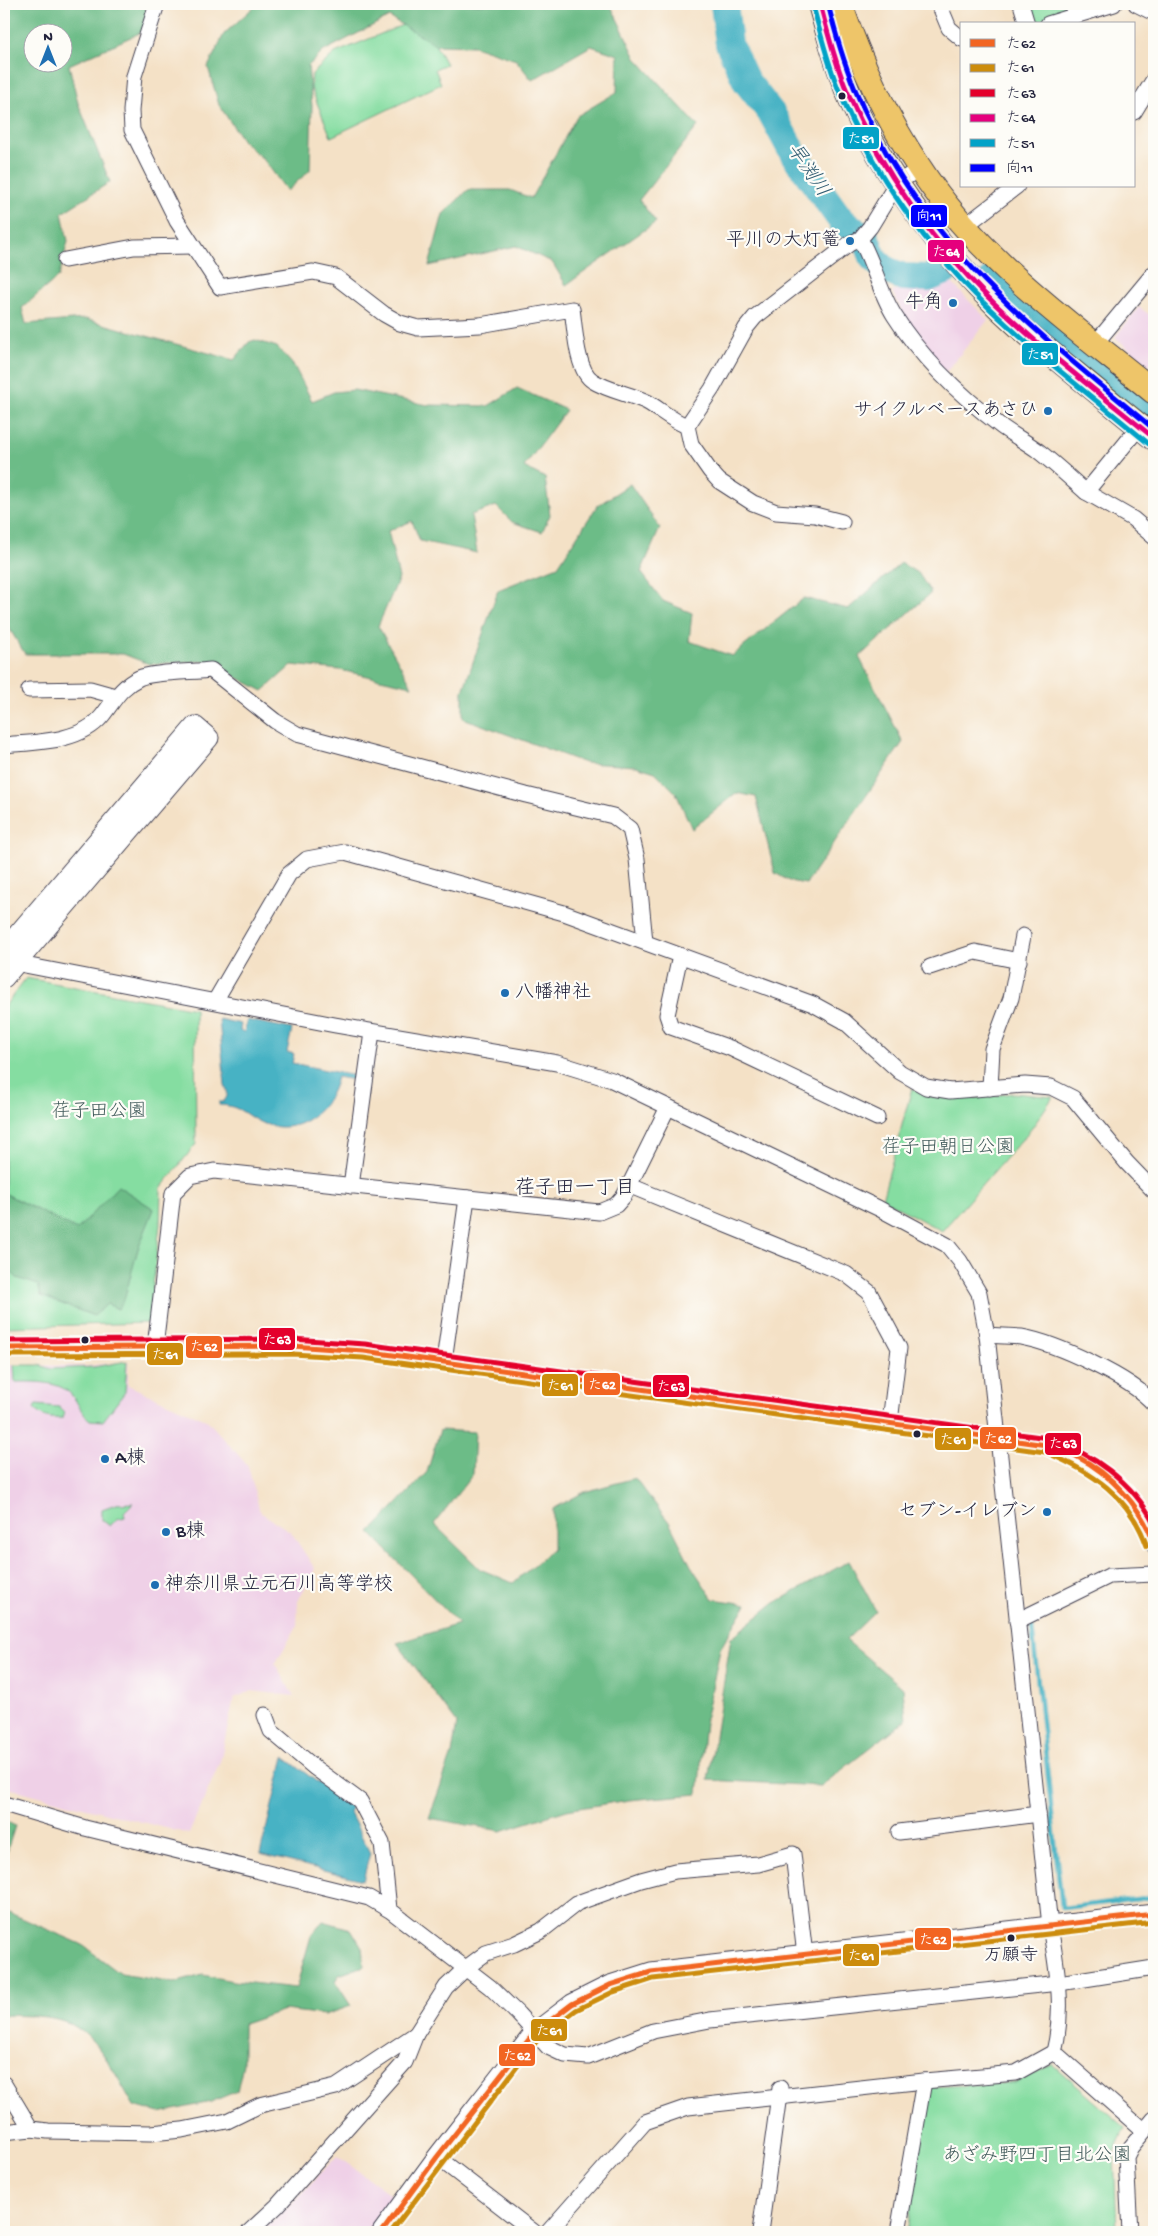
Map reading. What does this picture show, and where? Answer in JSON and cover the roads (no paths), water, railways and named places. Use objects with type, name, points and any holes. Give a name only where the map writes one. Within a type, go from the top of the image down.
[{"type":"main road","points":[[820,4],[847,90],[870,138],[897,183],[924,222],[985,292],[1019,326],[1147,432]]},
{"type":"main road","points":[[840,4],[868,78],[920,169],[965,226],[1027,287],[1154,392]]},
{"type":"street","points":[[157,4],[134,76],[131,111],[132,130],[177,221],[220,287],[313,272],[328,275],[343,282],[384,314],[400,323],[418,328],[480,325],[572,309],[582,366],[592,381],[648,403],[671,420],[687,426]]},
{"type":"street","points":[[940,4],[949,28],[960,37]]},
{"type":"street","points":[[1021,4],[1026,22]]},
{"type":"street","points":[[1055,22],[1114,4]]},
{"type":"street","points":[[1136,4],[1154,13]]},
{"type":"street","points":[[1136,109],[1154,80]]},
{"type":"street","points":[[842,522],[815,515],[776,512],[753,503],[719,481],[710,471],[691,444],[687,426],[712,389],[746,328],[755,318],[842,250],[860,239],[870,227],[897,183],[920,169]]},
{"type":"street","points":[[965,226],[1014,188]]},
{"type":"street","points":[[860,239],[870,256],[880,286],[893,314],[916,346],[939,370],[1001,426],[1037,450],[1086,492],[1133,519],[1154,537]]},
{"type":"street","points":[[65,260],[134,247],[193,246]]},
{"type":"street","points":[[1095,344],[1154,273]]},
{"type":"street","points":[[1086,492],[1147,432]]},
{"type":"street","points":[[4,745],[62,738],[87,728],[101,718],[115,696],[140,677],[211,670],[275,721],[297,734],[526,795],[613,816],[630,829],[638,859],[645,942]]},
{"type":"street","points":[[29,690],[90,689],[115,696]]},
{"type":"street","points":[[4,978],[8,958],[195,726],[209,738],[8,958]]},
{"type":"street","points":[[215,1001],[289,874],[307,858],[345,852],[564,913],[813,1004],[844,1022],[900,1072],[926,1087],[950,1091],[1025,1085],[1051,1087],[1073,1098],[1127,1163],[1154,1191]]},
{"type":"street","points":[[990,1088],[992,1049],[1011,998],[1023,936]]},
{"type":"street","points":[[930,967],[975,952],[1019,961]]},
{"type":"street","points":[[680,956],[667,1015],[671,1027],[730,1048],[877,1118]]},
{"type":"street","points":[[8,958],[372,1032],[557,1063],[612,1080],[878,1208],[947,1245],[960,1261],[979,1293],[987,1335],[1050,1926],[1059,1983],[1060,2026],[1054,2052],[1016,2074],[779,2092],[688,2107],[645,2122],[548,2232]]},
{"type":"street","points":[[351,1186],[372,1032]]},
{"type":"street","points":[[155,1347],[173,1193],[190,1176],[214,1171],[599,1212],[616,1205],[628,1186],[668,1107]]},
{"type":"street","points":[[628,1186],[846,1274],[869,1292],[899,1348],[890,1422]]},
{"type":"street","points":[[444,1361],[467,1198]]},
{"type":"street","points":[[987,1335],[1022,1338],[1068,1352],[1118,1377],[1154,1404]]},
{"type":"street","points":[[4,1348],[292,1346],[364,1351],[1046,1445],[1081,1459],[1105,1477],[1135,1507],[1151,1531],[1154,1543]]},
{"type":"street","points":[[1017,1621],[1108,1576],[1154,1574]]},
{"type":"street","points":[[265,1715],[271,1731],[315,1768],[360,1801],[382,1842],[389,1909]]},
{"type":"street","points":[[4,1804],[85,1828],[369,1898],[389,1909],[466,1968],[490,1988],[548,2047],[565,2056],[588,2057],[653,2031],[710,2020],[772,2018],[1059,1983],[1154,1968]]},
{"type":"street","points":[[898,1832],[1038,1814]]},
{"type":"street","points":[[248,2232],[254,2224],[277,2206],[405,2062],[416,2034],[446,1987],[466,1968],[486,1953],[514,1944],[541,1931],[577,1903],[641,1880],[675,1871],[758,1864],[793,1854],[805,1955]]},
{"type":"street","points":[[382,2232],[437,2157],[534,2033],[572,2004],[610,1985],[651,1972],[1154,1914]]},
{"type":"street","points":[[4,2132],[31,2129],[151,2133],[182,2130],[227,2121],[260,2105],[336,2087],[416,2034]]},
{"type":"street","points":[[1054,2052],[1144,2131]]},
{"type":"street","points":[[898,2232],[924,2081]]},
{"type":"street","points":[[4,2084],[31,2129]]},
{"type":"street","points":[[760,2232],[779,2092]]},
{"type":"street","points":[[1130,2232],[1126,2157],[1131,2147],[1154,2119]]},
{"type":"street","points":[[437,2157],[534,2232]]},
{"type":"water","points":[[219,1019],[241,1024],[240,1031],[244,1032],[247,1020],[292,1029],[287,1052],[294,1054],[292,1063],[355,1076],[354,1080],[337,1077],[328,1099],[321,1108],[313,1116],[293,1126],[268,1125],[255,1120],[234,1107],[219,1105],[219,1102],[223,1102],[226,1098],[227,1090]]},
{"type":"water","points":[[284,1757],[352,1808],[349,1811],[370,1853],[363,1880],[260,1854]]},
{"type":"waterway","name":"早渕川","points":[[724,4],[729,44],[746,81],[772,114],[793,153],[841,220],[866,239],[874,259],[886,270],[903,277],[928,278],[945,271]]},
{"type":"waterway","name":"早渕川","points":[[993,279],[1154,413]]},
{"type":"waterway","points":[[1032,1627],[1062,1908],[1154,1897]]},
{"type":"place","name":"平川の大灯篭","points":[[850,241]]},
{"type":"place","name":"牛角","points":[[953,303]]},
{"type":"place","name":"サイクルベースあさひ","points":[[1048,411]]},
{"type":"place","name":"八幡神社","points":[[505,993]]},
{"type":"place","name":"A棟","points":[[105,1459]]},
{"type":"place","name":"セブン-イレブン","points":[[1047,1512]]},
{"type":"place","name":"B棟","points":[[166,1532]]},
{"type":"place","name":"神奈川県立元石川高等学校","points":[[155,1585]]},
{"type":"place","name":"万願寺","points":[[1011,1938]]},
{"type":"district","name":"荏子田一丁目","points":[[575,1189]]},
{"type":"park label","name":"荏子田公園","points":[[99,1112]]},
{"type":"park label","name":"荏子田朝日公園","points":[[948,1148]]},
{"type":"park label","name":"あざみ野四丁目北公園","points":[[1037,2156]]}]
